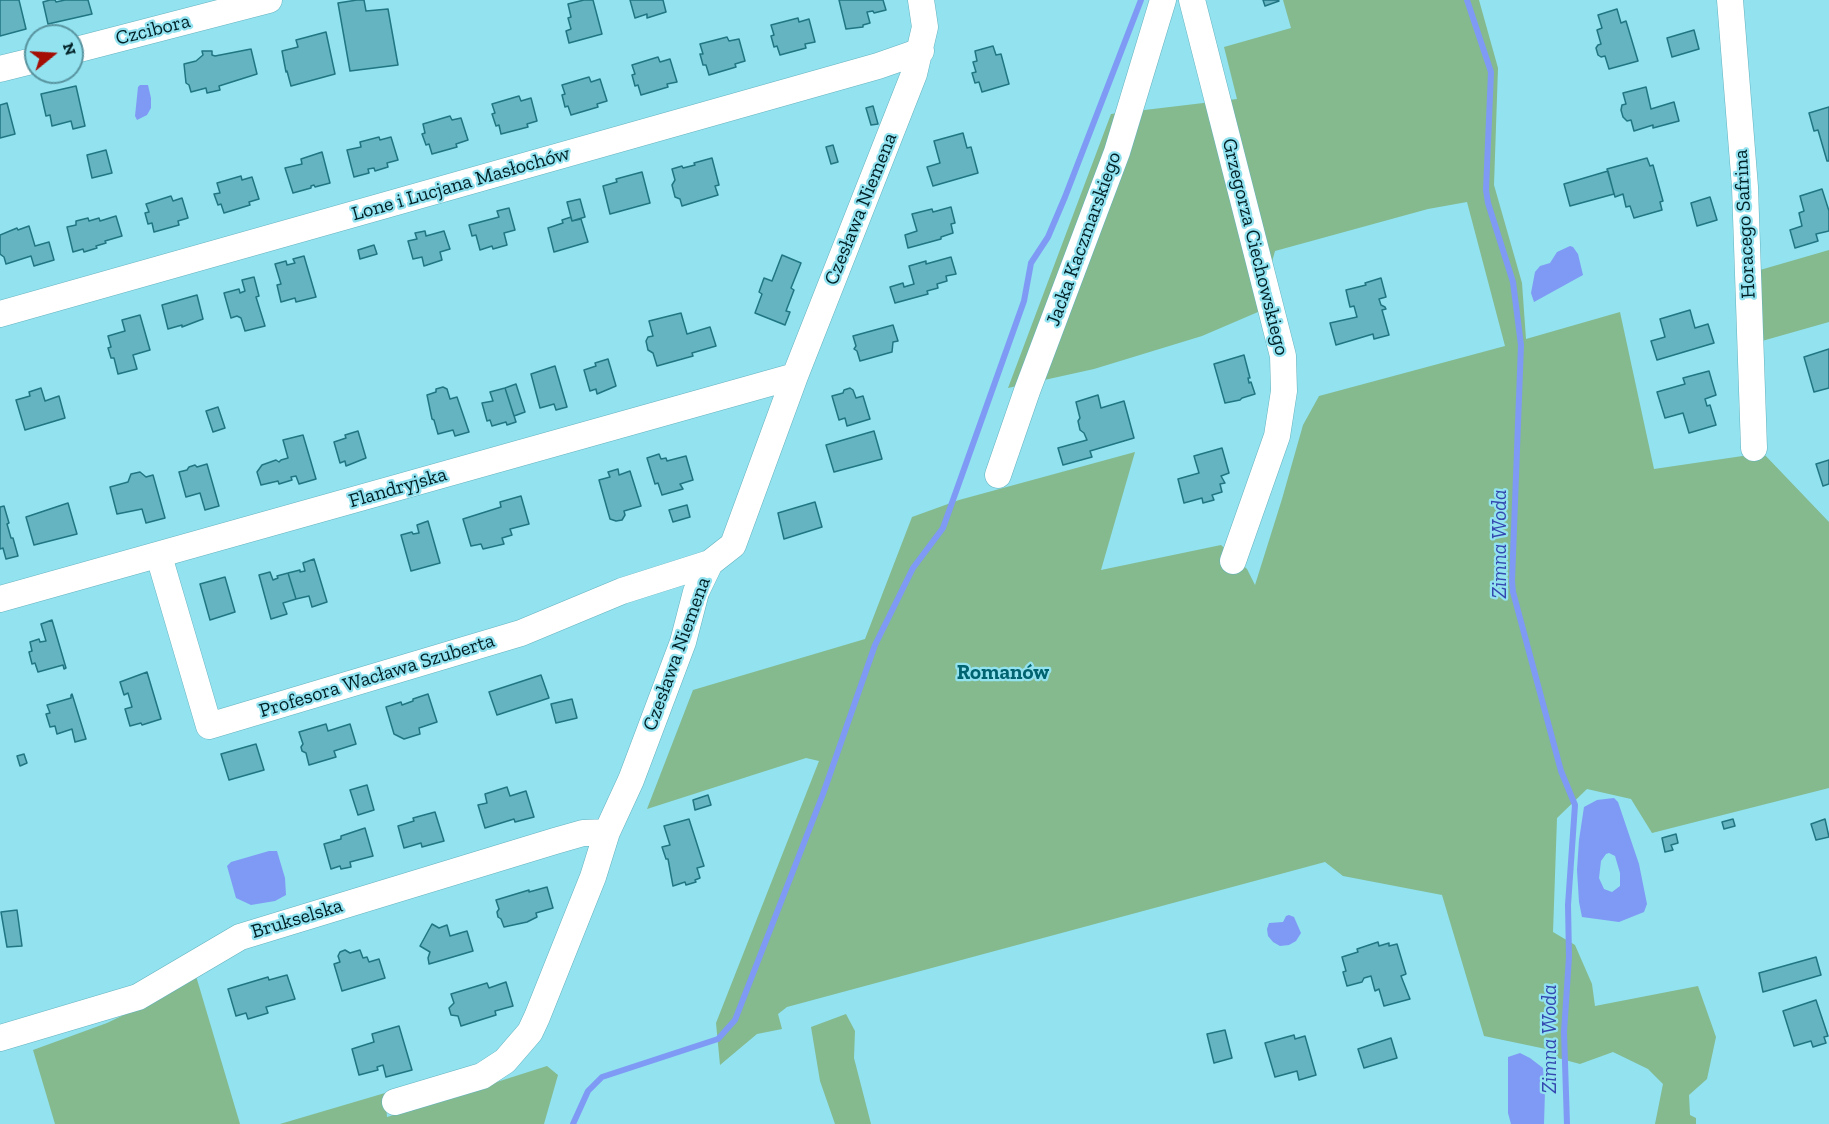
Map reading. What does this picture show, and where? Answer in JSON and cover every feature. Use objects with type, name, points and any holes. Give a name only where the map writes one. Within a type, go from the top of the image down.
[{"type":"street","name":"Czcibora","points":[[84,48],[269,0]]},
{"type":"street","name":"Czesława Niemena","points":[[395,1102],[482,1076],[506,1061],[530,1032],[593,877],[607,832],[631,780],[683,642],[696,592],[710,563],[734,545],[795,376],[914,74],[925,27],[921,0]]},
{"type":"street","name":"Jacka Kaczmarskiego","points":[[998,475],[1027,391],[1117,153],[1163,0]]},
{"type":"street","name":"Grzegorza Ciechowskiego","points":[[1192,0],[1283,356],[1284,391],[1277,436],[1233,561]]},
{"type":"street","name":"Horacego Safrina","points":[[1730,0],[1744,187],[1754,448]]},
{"type":"street","name":"Lone i Lucjana Masłochów","points":[[0,314],[879,66],[921,51]]},
{"type":"street","points":[[0,69],[24,63]]},
{"type":"street","name":"Flandryjska","points":[[0,599],[795,376]]},
{"type":"street","name":"Profesora Wacława Szuberta","points":[[159,556],[209,726],[521,633],[622,591],[710,563]]},
{"type":"street","name":"Brukselska","points":[[0,1038],[138,997],[240,937],[555,841],[583,833],[607,832]]},
{"type":"green space","points":[[1283,0],[1479,0],[1498,68],[1494,185],[1522,283],[1526,339],[1620,312],[1654,469],[1763,453],[1829,522],[1829,788],[1652,833],[1631,799],[1587,789],[1557,818],[1553,932],[1575,945],[1592,984],[1595,1006],[1698,986],[1716,1037],[1707,1079],[1689,1095],[1690,1115],[1696,1118],[1696,1124],[1655,1124],[1663,1084],[1648,1069],[1613,1052],[1580,1064],[1554,1057],[1546,1049],[1484,1036],[1442,895],[1343,876],[1325,862],[787,1007],[778,1014],[782,1029],[757,1034],[720,1065],[716,1023],[819,761],[806,758],[647,809],[693,690],[865,639],[912,517],[959,500],[1135,452],[1101,570],[1221,545],[1247,569],[1255,585],[1303,425],[1319,396],[1505,346],[1467,202],[1428,209],[1275,251],[1258,312],[1202,336],[1094,369],[1008,388],[1111,114],[1237,99],[1224,47],[1291,28]]},
{"type":"green space","points":[[1829,250],[1829,322],[1762,341],[1760,270]]},
{"type":"green space","points":[[196,976],[240,1124],[55,1124],[33,1050],[107,1023],[159,998]]},
{"type":"green space","points":[[846,1014],[855,1031],[854,1058],[871,1124],[835,1124],[820,1081],[811,1027]]},
{"type":"green space","points":[[547,1066],[558,1075],[544,1124],[280,1124],[385,1093],[387,1117]]},
{"type":"water","points":[[140,85],[148,85],[151,108],[147,115],[137,120],[135,116]]},
{"type":"water","points":[[1570,246],[1578,254],[1583,275],[1534,302],[1531,293],[1535,272],[1540,266],[1550,263],[1557,252]]},
{"type":"water","points":[[1614,798],[1618,802],[1639,864],[1647,904],[1644,912],[1619,922],[1582,917],[1579,902],[1577,870],[1584,807],[1597,800]],"holes":[[[1606,854],[1615,856],[1620,873],[1620,886],[1612,892],[1604,889],[1599,878],[1601,861]]]},
{"type":"water","points":[[269,851],[277,851],[285,878],[286,895],[275,901],[251,905],[236,898],[227,866],[231,862]]},
{"type":"water","points":[[1289,915],[1294,917],[1301,933],[1296,941],[1280,946],[1268,936],[1267,929],[1269,923],[1283,922]]},
{"type":"water","points":[[1520,1053],[1543,1068],[1544,1124],[1511,1124],[1508,1113],[1508,1057]]},
{"type":"building","points":[[0,0],[19,0],[24,30],[0,36]]},
{"type":"building","points":[[88,0],[92,14],[48,24],[43,2]]},
{"type":"building","points":[[364,0],[366,11],[388,9],[398,65],[350,71],[338,3]]},
{"type":"building","points":[[593,0],[602,34],[569,43],[566,31],[571,29],[568,4]]},
{"type":"building","points":[[630,0],[663,0],[666,12],[647,18],[647,14],[635,18]]},
{"type":"building","points":[[839,0],[883,0],[886,10],[867,12],[870,23],[863,27],[846,29]]},
{"type":"building","points":[[1263,0],[1278,0],[1279,1],[1265,6]]},
{"type":"building","points":[[1617,9],[1621,23],[1626,21],[1638,61],[1609,69],[1605,56],[1598,55],[1596,48],[1601,44],[1597,30],[1602,28],[1598,15]]},
{"type":"building","points":[[798,18],[799,22],[809,19],[815,42],[805,44],[806,48],[780,55],[777,46],[774,47],[771,25]]},
{"type":"building","points":[[1694,30],[1699,49],[1672,57],[1667,38]]},
{"type":"building","points":[[326,32],[335,74],[291,86],[282,51],[298,47],[296,40]]},
{"type":"building","points":[[727,37],[729,41],[739,39],[745,61],[735,64],[736,67],[709,75],[706,65],[703,65],[700,44]]},
{"type":"building","points":[[993,46],[996,55],[1001,54],[1009,84],[982,92],[979,82],[975,83],[972,73],[976,72],[973,62],[977,61],[975,51]]},
{"type":"building","points":[[251,49],[257,74],[219,86],[220,90],[207,93],[206,88],[191,92],[186,83],[184,64],[196,61],[203,55],[202,51],[212,51],[212,55],[215,56]]},
{"type":"building","points":[[658,57],[660,62],[670,59],[677,82],[641,95],[638,85],[635,86],[632,65]]},
{"type":"building","points":[[589,77],[591,82],[600,79],[607,101],[597,104],[598,107],[571,115],[568,106],[565,107],[562,85]]},
{"type":"building","points":[[76,86],[85,126],[73,129],[71,121],[52,126],[50,115],[46,116],[41,94]]},
{"type":"building","points":[[1646,87],[1651,109],[1674,102],[1679,121],[1634,131],[1631,120],[1627,121],[1623,117],[1622,105],[1626,104],[1623,93]]},
{"type":"building","points":[[519,96],[521,101],[531,98],[537,121],[527,124],[528,127],[501,134],[499,125],[496,126],[492,114],[495,113],[492,104]]},
{"type":"building","points":[[7,103],[15,134],[0,138],[0,105]]},
{"type":"building","points":[[873,106],[878,124],[871,125],[866,108]]},
{"type":"building","points":[[1829,107],[1829,161],[1827,161],[1818,130],[1814,131],[1809,113]]},
{"type":"building","points":[[450,116],[452,120],[461,118],[468,140],[456,144],[457,147],[432,154],[422,134],[425,133],[423,124]]},
{"type":"building","points":[[963,133],[967,148],[971,147],[978,173],[933,186],[927,167],[940,163],[934,141]]},
{"type":"building","points":[[379,137],[380,140],[391,137],[398,160],[387,163],[388,167],[375,171],[374,168],[368,169],[369,173],[354,177],[347,150],[361,147],[360,142]]},
{"type":"building","points":[[833,145],[838,162],[831,164],[826,147]]},
{"type":"building","points":[[106,150],[112,173],[92,178],[87,155]]},
{"type":"building","points":[[322,152],[330,183],[315,187],[314,185],[293,193],[285,168],[302,164],[301,159]]},
{"type":"building","points":[[712,158],[719,185],[715,186],[718,195],[682,206],[680,199],[675,197],[672,185],[675,180],[672,169],[695,165],[694,163]]},
{"type":"building","points":[[1647,158],[1650,166],[1653,165],[1663,201],[1660,202],[1662,210],[1634,218],[1630,206],[1626,207],[1623,194],[1615,197],[1607,169]]},
{"type":"building","points":[[1608,171],[1614,194],[1570,206],[1564,184]]},
{"type":"building","points":[[642,172],[650,203],[610,214],[603,186],[617,182],[616,179]]},
{"type":"building","points":[[241,176],[242,180],[252,177],[259,199],[249,202],[250,205],[224,213],[214,194],[220,193],[217,183]]},
{"type":"building","points":[[1822,189],[1829,211],[1829,231],[1816,234],[1818,241],[1795,248],[1790,230],[1802,226],[1799,213],[1804,211],[1800,196]]},
{"type":"building","points":[[171,196],[173,201],[182,198],[188,218],[178,221],[179,225],[154,232],[152,223],[148,224],[145,213],[149,212],[146,204]]},
{"type":"building","points":[[1710,197],[1717,220],[1697,226],[1691,203]]},
{"type":"building","points":[[580,199],[585,217],[572,221],[567,202]]},
{"type":"building","points":[[951,207],[955,223],[951,224],[953,233],[941,239],[908,248],[905,235],[917,231],[912,214]]},
{"type":"building","points":[[509,208],[515,230],[504,233],[507,245],[480,250],[476,235],[472,236],[469,225],[499,217],[497,211]]},
{"type":"building","points":[[116,216],[122,236],[105,241],[106,243],[96,246],[97,248],[84,252],[83,249],[73,252],[67,227],[76,225],[76,221],[88,218],[89,221],[99,218],[100,221]]},
{"type":"building","points":[[571,217],[572,221],[581,219],[588,242],[554,252],[548,228],[563,223],[562,220]]},
{"type":"building","points":[[29,226],[35,246],[49,242],[54,260],[34,266],[31,256],[6,264],[4,257],[0,254],[0,235]]},
{"type":"building","points":[[425,231],[426,236],[444,231],[450,249],[440,252],[442,260],[424,266],[422,257],[413,259],[408,241],[417,239],[415,233]]},
{"type":"building","points":[[374,245],[377,254],[360,259],[358,250]]},
{"type":"building","points":[[782,255],[801,263],[791,288],[794,290],[786,311],[790,312],[785,325],[755,313],[762,294],[759,292],[764,278],[772,281]]},
{"type":"building","points":[[304,256],[316,297],[296,302],[295,298],[281,302],[277,285],[281,284],[275,264],[286,261],[287,265],[295,263],[293,259]]},
{"type":"building","points":[[951,257],[956,274],[946,276],[947,281],[937,284],[938,288],[927,291],[928,294],[895,303],[890,287],[903,283],[904,287],[914,284],[909,266]]},
{"type":"building","points":[[254,277],[259,296],[256,297],[265,326],[245,331],[241,318],[237,316],[231,318],[224,293],[239,289],[240,293],[245,291],[242,280]]},
{"type":"building","points":[[1381,278],[1386,297],[1379,299],[1381,305],[1386,309],[1382,310],[1389,335],[1374,339],[1373,334],[1336,345],[1330,323],[1357,317],[1354,306],[1350,307],[1346,290]]},
{"type":"building","points":[[197,295],[203,319],[182,327],[182,325],[168,329],[162,305]]},
{"type":"building","points":[[1690,310],[1695,328],[1708,324],[1714,343],[1657,360],[1651,341],[1665,337],[1660,319]]},
{"type":"building","points":[[681,313],[687,334],[710,327],[716,346],[692,353],[693,356],[657,366],[646,341],[648,337],[653,336],[649,321]]},
{"type":"building","points":[[140,315],[150,350],[133,355],[137,369],[118,374],[114,358],[111,358],[108,348],[111,347],[108,336],[125,331],[122,320]]},
{"type":"building","points":[[893,325],[898,341],[893,342],[892,352],[860,361],[854,349],[856,346],[853,336]]},
{"type":"building","points":[[1829,349],[1829,388],[1814,392],[1804,357]]},
{"type":"building","points":[[1244,355],[1250,378],[1248,378],[1249,383],[1251,382],[1255,394],[1225,403],[1214,364]]},
{"type":"building","points":[[608,359],[616,386],[597,394],[596,389],[590,391],[584,370]]},
{"type":"building","points":[[555,366],[567,407],[556,410],[554,404],[540,408],[531,374]]},
{"type":"building","points":[[1709,371],[1716,395],[1705,399],[1707,406],[1710,405],[1716,425],[1689,433],[1683,413],[1665,418],[1657,392],[1685,384],[1683,378]]},
{"type":"building","points":[[516,384],[525,412],[514,416],[505,388]]},
{"type":"building","points":[[443,387],[447,389],[450,399],[457,397],[469,432],[455,436],[453,430],[438,434],[427,395]]},
{"type":"building","points":[[41,388],[45,401],[59,396],[65,418],[25,430],[16,400],[30,396],[29,392]]},
{"type":"building","points":[[505,388],[516,422],[492,426],[490,420],[487,421],[482,403],[493,401],[490,392]]},
{"type":"building","points":[[850,388],[856,398],[863,396],[870,419],[847,426],[845,418],[839,420],[832,396]]},
{"type":"building","points":[[1098,395],[1101,408],[1124,401],[1134,438],[1090,451],[1092,457],[1063,465],[1058,448],[1087,440],[1080,430],[1076,402]]},
{"type":"building","points":[[218,407],[225,428],[213,432],[206,411]]},
{"type":"building","points":[[358,431],[366,458],[346,466],[345,461],[340,463],[334,442]]},
{"type":"building","points":[[874,431],[882,459],[834,472],[826,445]]},
{"type":"building","points":[[303,435],[316,479],[299,484],[296,476],[291,477],[292,480],[279,484],[278,481],[261,485],[257,472],[262,465],[288,458],[283,440]]},
{"type":"building","points":[[1222,448],[1229,473],[1221,476],[1225,483],[1220,484],[1222,492],[1212,495],[1214,500],[1203,503],[1202,498],[1184,503],[1178,479],[1199,473],[1194,456]]},
{"type":"building","points":[[659,454],[661,459],[666,458],[667,461],[686,456],[693,480],[680,484],[683,489],[662,495],[658,483],[655,484],[647,458]]},
{"type":"building","points":[[1829,460],[1829,484],[1823,486],[1816,464]]},
{"type":"building","points":[[207,464],[219,506],[205,510],[200,493],[186,497],[179,472],[195,465],[197,467]]},
{"type":"building","points":[[618,469],[619,475],[630,471],[641,506],[624,511],[625,515],[622,520],[616,521],[610,519],[599,480],[610,477],[608,472]]},
{"type":"building","points":[[140,472],[146,477],[153,475],[165,518],[146,523],[142,509],[117,514],[110,487],[128,482],[131,474]]},
{"type":"building","points":[[521,496],[529,524],[510,529],[512,535],[502,538],[504,544],[483,549],[481,544],[471,546],[463,519],[501,507],[500,502]]},
{"type":"building","points":[[815,502],[822,527],[784,539],[778,513]]},
{"type":"building","points":[[68,503],[77,534],[34,545],[26,517]]},
{"type":"building","points":[[687,505],[690,517],[673,522],[669,510]]},
{"type":"building","points":[[4,506],[9,523],[7,524],[18,556],[6,559],[3,548],[0,549],[0,507]]},
{"type":"building","points":[[428,521],[440,563],[411,571],[401,535],[419,533],[417,525]]},
{"type":"building","points":[[314,559],[327,602],[312,607],[309,596],[296,599],[288,573],[305,571],[303,563]]},
{"type":"building","points":[[270,572],[273,580],[278,578],[277,576],[288,573],[296,599],[283,603],[287,614],[271,619],[259,575]]},
{"type":"building","points":[[225,577],[235,612],[210,620],[200,584]]},
{"type":"building","points":[[52,620],[66,668],[64,669],[63,665],[38,672],[35,663],[32,664],[29,652],[32,651],[30,642],[39,639],[40,642],[46,641],[41,624]]},
{"type":"building","points":[[147,672],[161,719],[130,726],[125,709],[132,707],[128,693],[124,695],[120,682]]},
{"type":"building","points":[[541,675],[549,698],[497,715],[489,692]]},
{"type":"building","points":[[72,694],[86,739],[75,742],[72,729],[57,734],[55,726],[50,727],[46,714],[50,713],[47,705],[71,698]]},
{"type":"building","points":[[428,694],[437,722],[419,728],[420,734],[404,739],[394,734],[386,707],[401,702],[402,705]]},
{"type":"building","points":[[572,699],[577,718],[556,723],[551,704]]},
{"type":"building","points":[[326,724],[328,731],[350,724],[356,744],[334,751],[336,757],[309,765],[306,753],[302,751],[303,744],[299,732]]},
{"type":"building","points":[[256,744],[264,770],[229,780],[221,754]]},
{"type":"building","points":[[24,754],[27,763],[20,766],[17,756]]},
{"type":"building","points":[[367,785],[374,810],[358,815],[350,790]]},
{"type":"building","points":[[507,787],[510,796],[526,791],[534,817],[515,822],[514,819],[485,828],[478,805],[487,803],[485,794]]},
{"type":"building","points":[[708,795],[711,805],[695,810],[693,800]]},
{"type":"building","points":[[435,812],[444,841],[422,847],[421,843],[404,848],[398,826],[414,821],[413,818]]},
{"type":"building","points":[[689,819],[704,866],[697,868],[700,878],[695,880],[696,882],[686,885],[685,882],[673,886],[668,859],[662,847],[670,845],[664,826]]},
{"type":"building","points":[[1733,819],[1735,826],[1724,829],[1722,822]]},
{"type":"building","points":[[1825,819],[1829,837],[1816,840],[1811,824]]},
{"type":"building","points":[[365,828],[373,856],[350,862],[351,867],[341,869],[340,866],[331,869],[324,844]]},
{"type":"building","points":[[1676,834],[1678,843],[1671,845],[1673,850],[1665,852],[1662,838]]},
{"type":"building","points":[[547,887],[553,908],[536,913],[537,917],[527,922],[504,927],[498,917],[499,909],[496,900]]},
{"type":"building","points":[[17,910],[22,946],[7,947],[1,912]]},
{"type":"building","points":[[432,924],[439,928],[447,925],[450,936],[467,931],[473,951],[429,964],[430,952],[420,946]]},
{"type":"building","points":[[1378,942],[1379,946],[1389,943],[1389,946],[1397,944],[1406,974],[1401,976],[1410,999],[1384,1006],[1379,989],[1375,991],[1371,976],[1364,978],[1362,982],[1347,986],[1342,957]]},
{"type":"building","points":[[345,950],[350,953],[360,950],[363,958],[367,957],[369,962],[379,959],[385,978],[342,991],[334,964],[340,962],[338,956]]},
{"type":"building","points":[[1816,957],[1821,975],[1763,992],[1759,973]]},
{"type":"building","points":[[287,975],[295,999],[266,1007],[268,1013],[248,1019],[246,1013],[236,1016],[228,989],[268,977],[269,980]]},
{"type":"building","points":[[506,982],[513,1006],[495,1011],[496,1015],[461,1026],[458,1016],[451,1015],[449,1008],[454,1003],[451,994],[487,983],[489,988]]},
{"type":"building","points":[[1816,1000],[1828,1036],[1824,1037],[1826,1043],[1813,1047],[1811,1041],[1794,1046],[1783,1011]]},
{"type":"building","points":[[399,1026],[412,1070],[386,1077],[383,1065],[377,1067],[378,1070],[359,1075],[352,1049],[374,1042],[372,1034]]},
{"type":"building","points":[[1225,1030],[1232,1058],[1214,1063],[1207,1034]]},
{"type":"building","points":[[1294,1035],[1295,1039],[1305,1036],[1316,1075],[1299,1080],[1297,1071],[1275,1077],[1265,1043]]},
{"type":"building","points":[[1391,1038],[1397,1058],[1364,1068],[1358,1049]]},
{"type":"waterway","points":[[573,1124],[588,1091],[602,1077],[718,1039],[735,1020],[823,794],[875,645],[913,568],[943,528],[1024,301],[1031,263],[1048,237],[1065,197],[1141,0]]},
{"type":"waterway","name":"Zimna Woda","points":[[1467,0],[1491,72],[1486,190],[1513,282],[1521,345],[1513,592],[1561,771],[1575,805],[1568,905],[1569,957],[1564,1032],[1567,1124]]},
{"type":"district","name":"Romanów","points":[[1003,673]]}]
